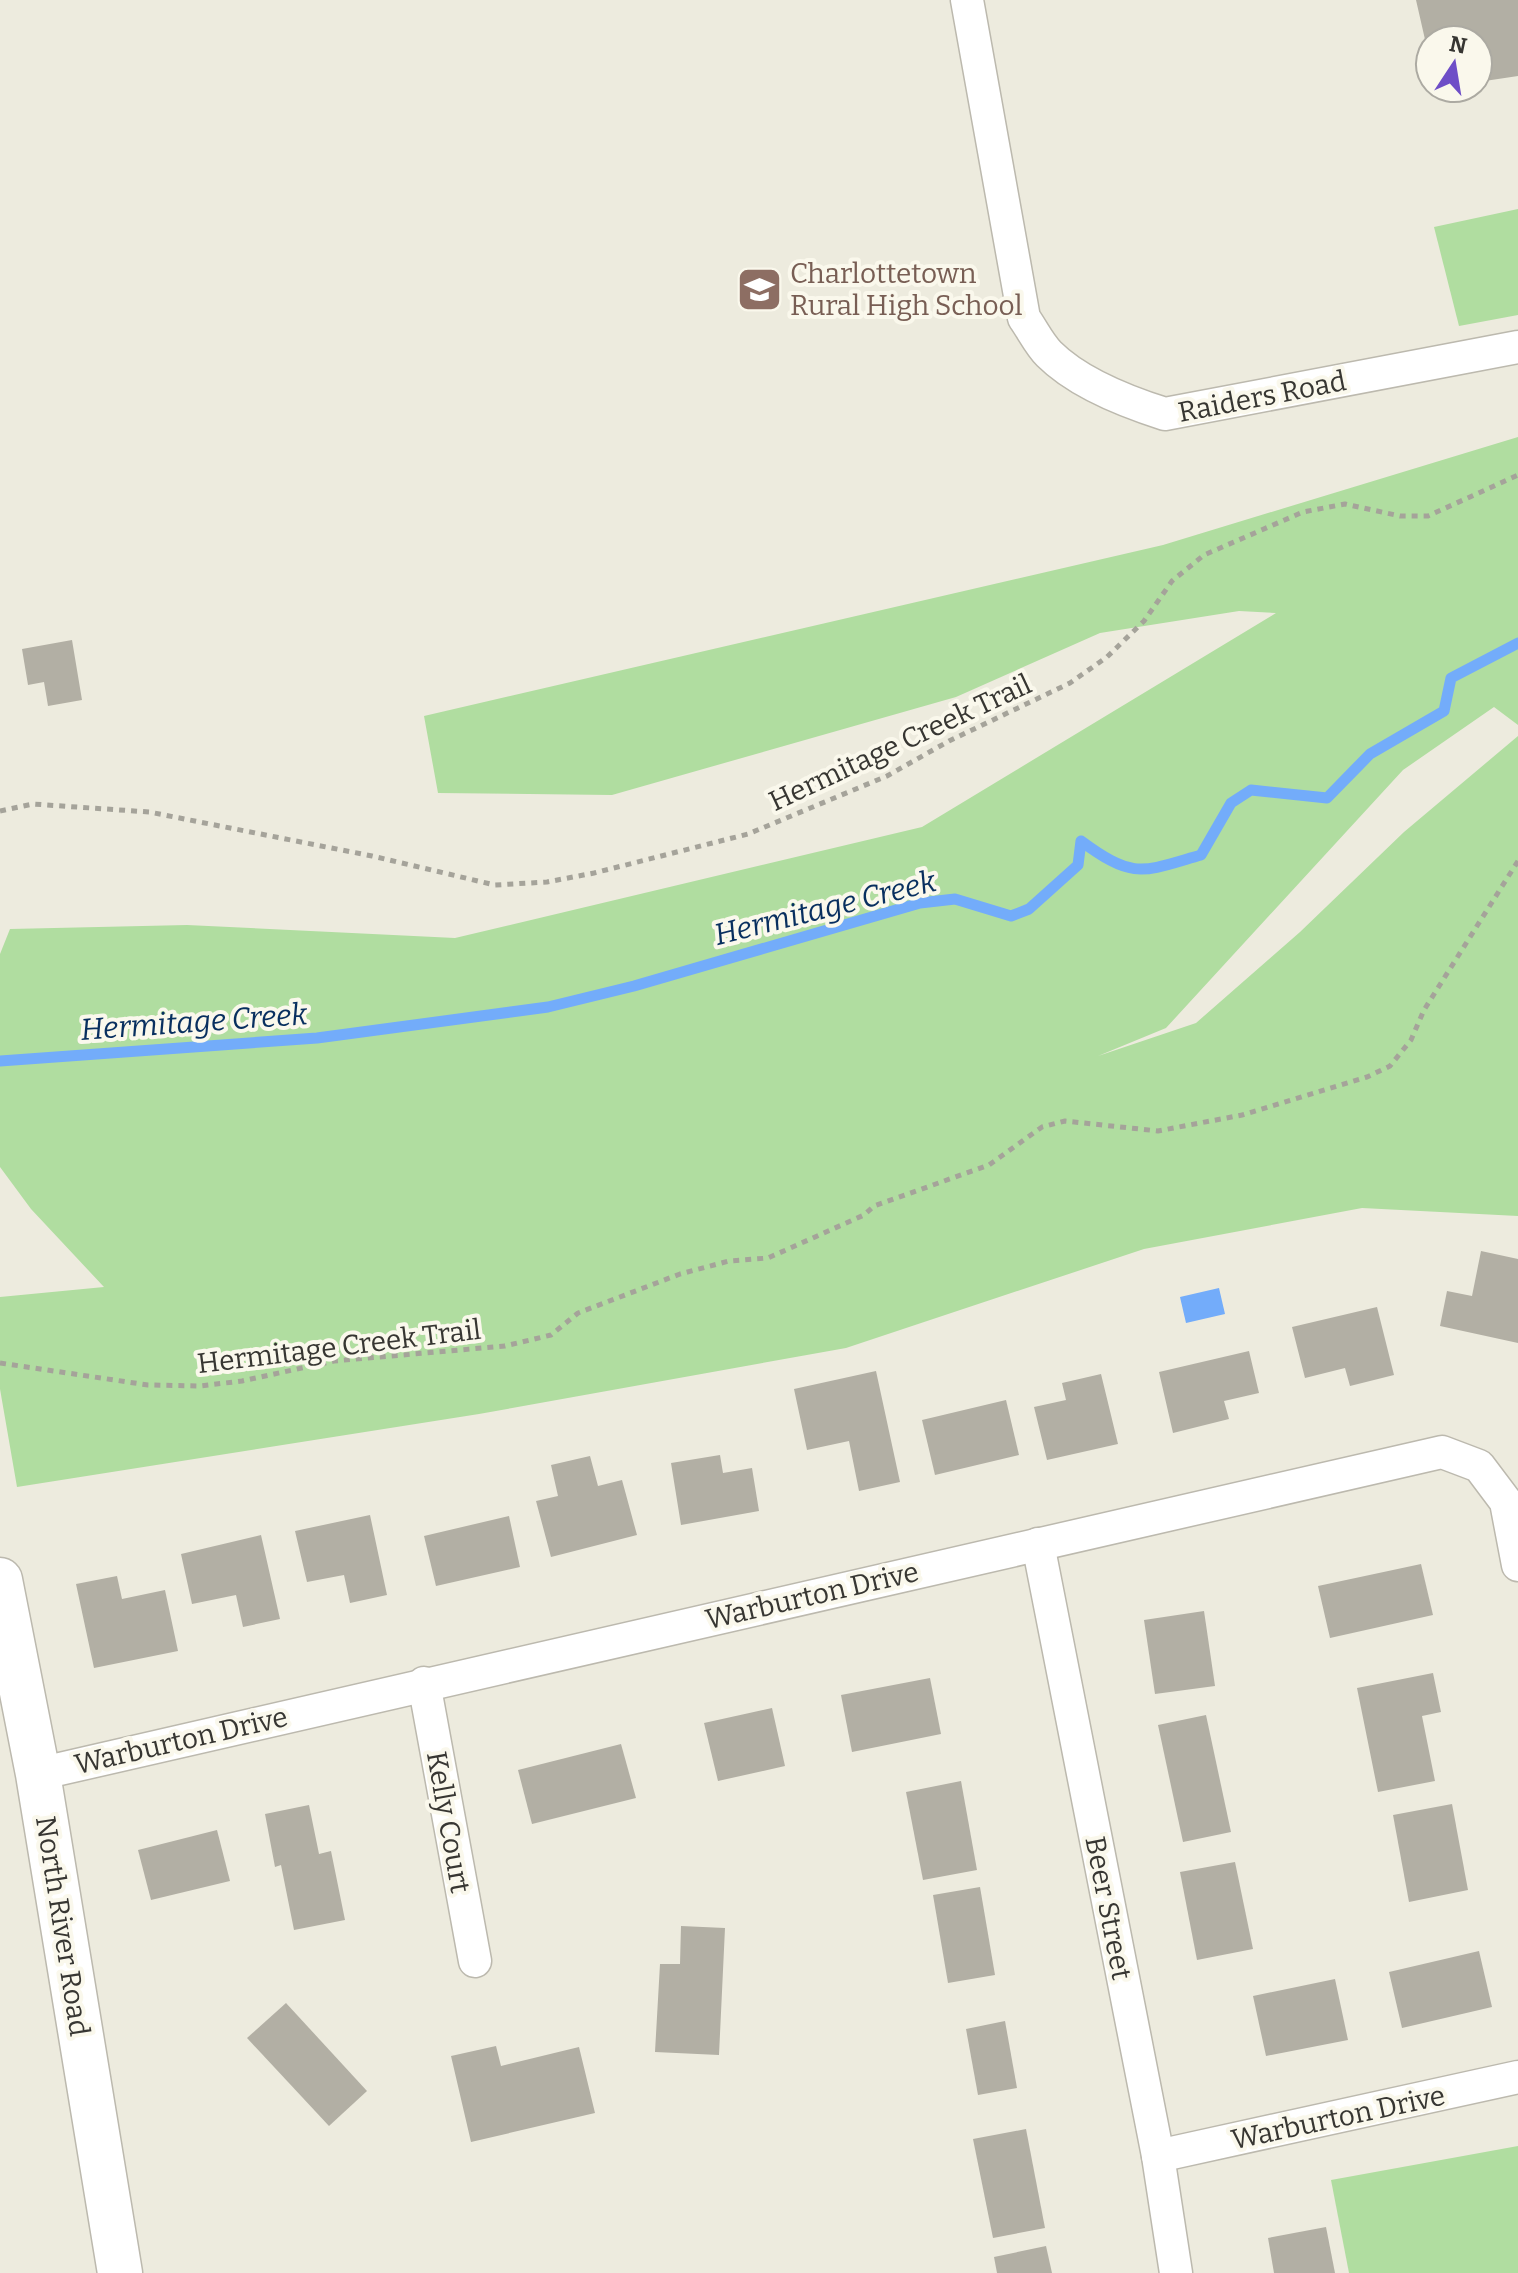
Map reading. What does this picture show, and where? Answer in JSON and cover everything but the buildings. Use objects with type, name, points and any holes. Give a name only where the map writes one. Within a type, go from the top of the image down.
[{"type":"main road","name":"North River Road","points":[[0,1584],[38,1774],[120,2273]]},
{"type":"street","name":"Raiders Road","points":[[967,0],[1024,318],[1049,354],[1087,379],[1120,399],[1165,414],[1518,347]]},
{"type":"street","name":"Warburton Drive","points":[[38,1774],[424,1683],[1442,1452],[1479,1466],[1506,1502],[1518,1565]]},
{"type":"street","name":"Beer Street","points":[[1038,1544],[1158,2156],[1176,2273]]},
{"type":"street","name":"Kelly Court","points":[[424,1683],[475,1961]]},
{"type":"street","name":"Warburton Drive","points":[[1158,2156],[1518,2077]]},
{"type":"path","name":"Hermitage Creek Trail","points":[[0,811],[33,804],[149,812],[372,856],[495,885],[547,882],[594,873],[748,834],[887,776],[949,741],[1070,683],[1107,657],[1144,621],[1172,581],[1204,555],[1303,512],[1345,504],[1400,516],[1428,516],[1518,475]]},
{"type":"path","name":"Hermitage Creek Trail","points":[[0,1363],[148,1385],[200,1386],[242,1381],[334,1361],[505,1346],[551,1335],[578,1313],[680,1274],[729,1261],[768,1258],[864,1215],[874,1206],[989,1165],[1042,1127],[1065,1121],[1158,1131],[1242,1115],[1367,1077],[1390,1066],[1411,1040],[1424,1010],[1518,861]]},
{"type":"green space","points":[[1518,209],[1518,315],[1459,326],[1434,227]]},
{"type":"green space","points":[[1518,437],[1518,725],[1494,707],[1403,770],[1166,1028],[1098,1056],[1196,1023],[1300,932],[1404,832],[1518,736],[1518,1216],[1362,1208],[1144,1249],[846,1348],[479,1414],[17,1487],[0,1389],[0,1297],[104,1287],[31,1209],[0,1167],[0,954],[10,929],[187,925],[455,938],[922,827],[1276,613],[1239,611],[1100,633],[956,697],[612,795],[438,793],[424,716],[1163,545]]},
{"type":"green space","points":[[1518,2146],[1518,2273],[1349,2273],[1331,2180]]},
{"type":"water","points":[[1219,1288],[1225,1314],[1186,1323],[1180,1297]]},
{"type":"waterway","name":"Hermitage Creek","points":[[0,1061],[317,1038],[548,1007],[634,986],[920,903],[955,899],[1011,916],[1029,909],[1078,865],[1081,841],[1114,862],[1139,869],[1151,868],[1201,855],[1231,803],[1251,790],[1327,798],[1370,754],[1444,711],[1451,678],[1518,643]]},
{"type":"place","name":"Charlottetown Rural High School","points":[[759,289]]}]
